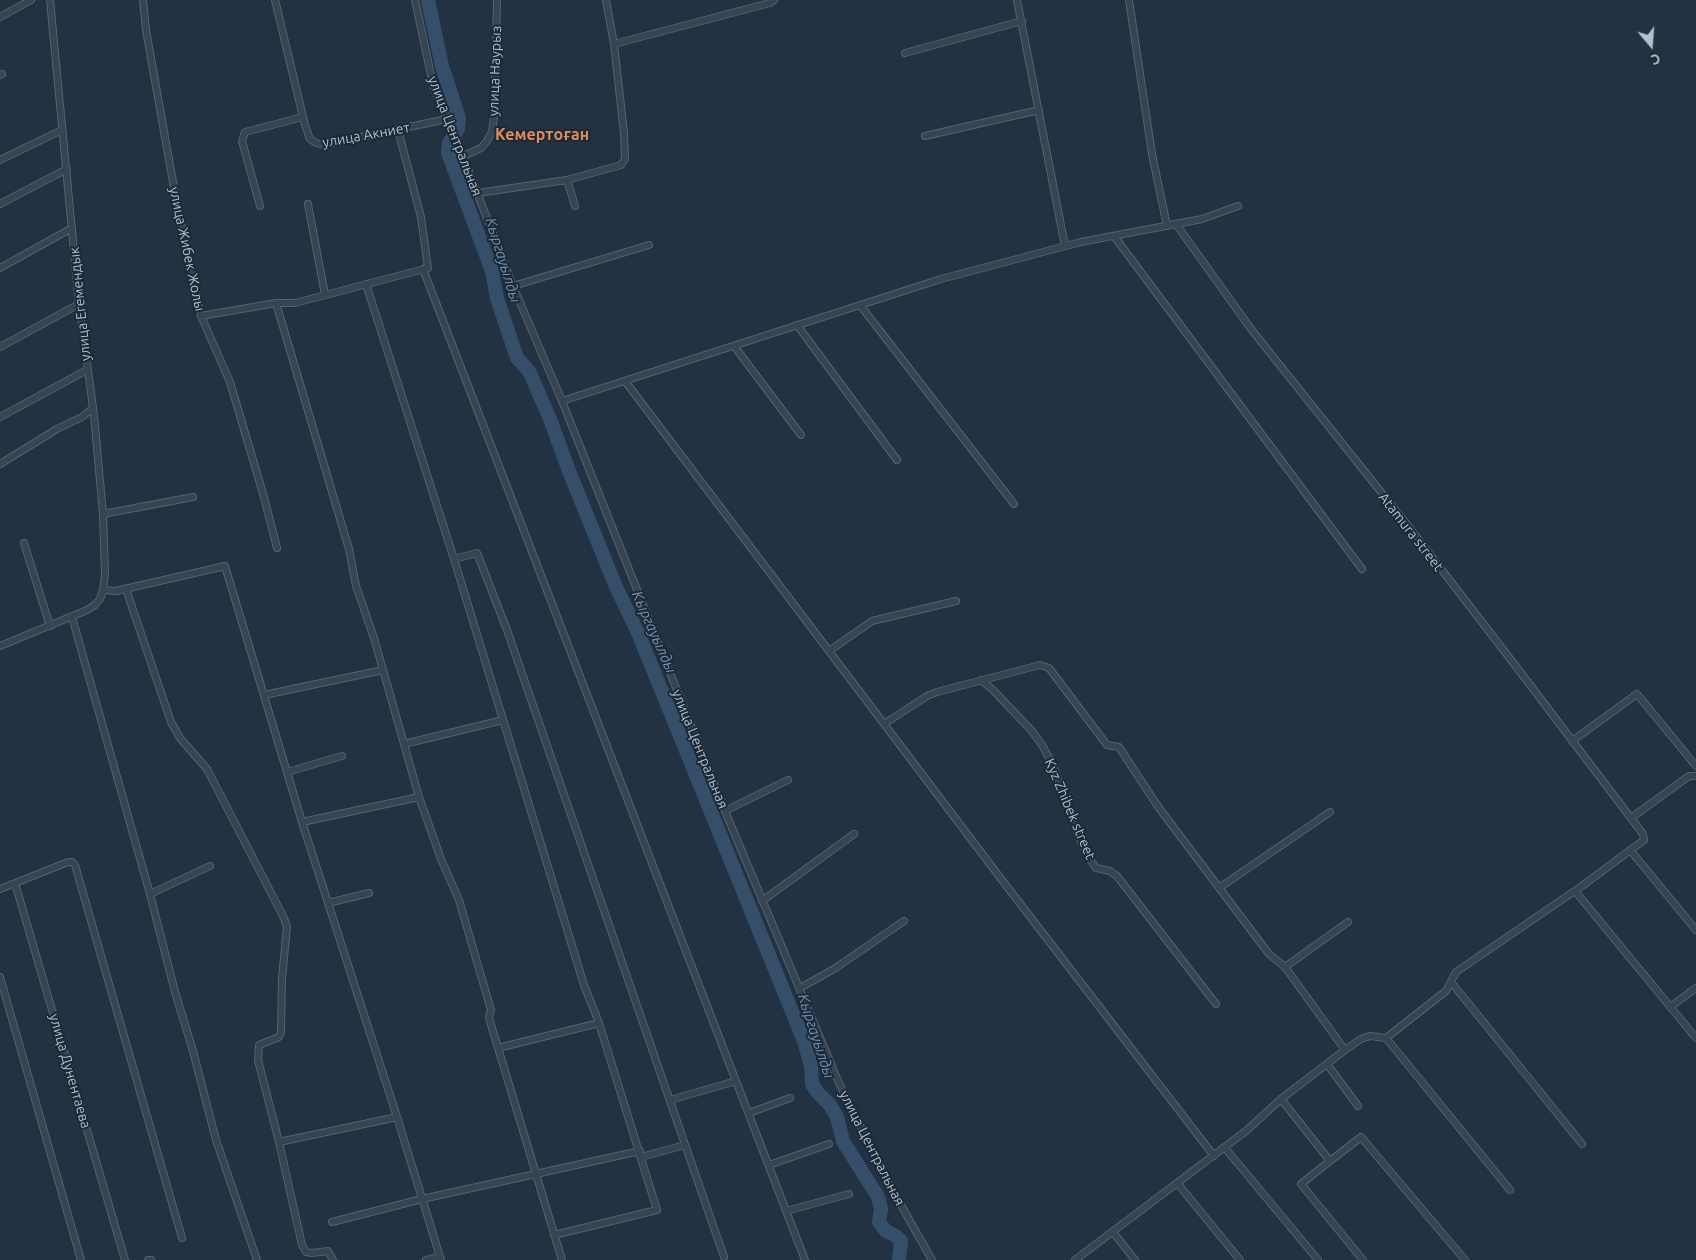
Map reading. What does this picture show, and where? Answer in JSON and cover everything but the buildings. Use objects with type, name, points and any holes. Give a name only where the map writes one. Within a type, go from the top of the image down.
[{"type":"street","points":[[0,17],[31,0]]},
{"type":"street","name":"улица Егемендык","points":[[50,0],[79,304],[93,408],[103,514],[105,574],[103,590],[100,599],[95,605],[72,616]]},
{"type":"street","name":"улица Жибек Жолы","points":[[143,0],[146,30],[176,199],[201,316],[230,382],[277,548]]},
{"type":"street","name":"улица Акниет","points":[[275,0],[310,139],[323,145],[447,119]]},
{"type":"street","name":"улица Центральная","points":[[415,0],[434,89],[478,193],[513,286],[562,401],[725,811],[832,1068],[890,1184],[932,1260]]},
{"type":"street","name":"улица Наурыз","points":[[463,156],[480,148],[492,132],[497,0]]},
{"type":"street","points":[[478,193],[567,180],[621,165],[624,160],[624,134],[614,44],[606,0]]},
{"type":"street","points":[[614,44],[770,3],[774,0]]},
{"type":"street","points":[[1017,0],[1065,246]]},
{"type":"street","points":[[1129,0],[1152,154],[1167,226]]},
{"type":"street","points":[[906,53],[1022,21]]},
{"type":"street","points":[[925,136],[1039,110]]},
{"type":"street","points":[[260,206],[242,141],[245,132],[303,117]]},
{"type":"street","points":[[0,160],[62,130]]},
{"type":"street","points":[[201,316],[276,303],[295,303],[428,268],[421,218],[398,130]]},
{"type":"street","points":[[0,204],[67,169]]},
{"type":"street","points":[[567,180],[575,206]]},
{"type":"street","points":[[308,204],[325,295]]},
{"type":"street","points":[[562,401],[941,279],[1065,246],[1202,219],[1238,206]]},
{"type":"street","name":"Atamura street","points":[[1176,224],[1251,330],[1404,522],[1643,834],[1644,840],[1630,850]]},
{"type":"street","points":[[0,268],[72,228]]},
{"type":"street","points":[[1114,236],[1362,568]]},
{"type":"street","points":[[513,286],[649,245]]},
{"type":"street","points":[[423,269],[805,1260]]},
{"type":"street","points":[[366,284],[454,560],[584,985],[599,1023],[658,1210],[554,1235]]},
{"type":"street","points":[[276,303],[349,549],[356,586],[383,670],[419,797],[441,860],[459,900],[492,1010],[489,1018],[562,1260]]},
{"type":"street","points":[[0,347],[79,304]]},
{"type":"street","points":[[860,305],[1014,504]]},
{"type":"street","points":[[797,325],[897,460]]},
{"type":"street","points":[[734,346],[800,435]]},
{"type":"street","points":[[0,416],[87,370]]},
{"type":"street","points":[[625,381],[1214,1156]]},
{"type":"street","points":[[0,464],[57,428],[82,417],[93,408]]},
{"type":"street","points":[[103,514],[192,497]]},
{"type":"street","points":[[24,543],[50,626]]},
{"type":"street","points":[[454,560],[477,553],[507,630],[724,1257]]},
{"type":"street","points":[[103,590],[116,591],[225,566],[302,822],[441,1258],[426,1260]]},
{"type":"street","points":[[126,589],[170,722],[180,738],[207,769],[287,927],[282,978],[281,1032],[279,1037],[259,1045],[258,1060],[302,1245],[306,1252],[328,1251],[333,1260]]},
{"type":"street","points":[[829,651],[872,621],[956,601]]},
{"type":"street","points":[[0,646],[72,616],[150,894],[216,1140],[257,1260]]},
{"type":"street","points":[[884,724],[927,696],[938,692],[1040,665],[1049,668],[1108,745],[1119,747],[1159,808],[1269,954],[1285,967],[1345,1050]]},
{"type":"street","points":[[264,695],[383,670]]},
{"type":"street","name":"Kyz Zhibek street","points":[[981,680],[994,690],[1032,731],[1042,746],[1053,765],[1081,842],[1092,863],[1096,868],[1117,876],[1216,1004]]},
{"type":"street","points":[[1572,741],[1637,694],[1696,766]]},
{"type":"street","points":[[404,744],[503,720]]},
{"type":"street","points":[[287,772],[342,756]]},
{"type":"street","points":[[1631,818],[1689,776],[1696,776]]},
{"type":"street","points":[[725,811],[788,780]]},
{"type":"street","points":[[302,822],[419,797]]},
{"type":"street","points":[[1219,888],[1330,812]]},
{"type":"street","points":[[762,901],[854,834]]},
{"type":"street","points":[[1386,1038],[1446,991],[1456,972],[1575,891],[1630,850],[1696,930]]},
{"type":"street","points":[[0,889],[68,862],[72,862],[75,865],[182,1238]]},
{"type":"street","points":[[150,894],[210,866]]},
{"type":"street","name":"улица Дунентаева","points":[[15,883],[124,1260]]},
{"type":"street","points":[[1575,891],[1696,1038]]},
{"type":"street","points":[[328,903],[369,893]]},
{"type":"street","points":[[800,988],[834,969],[904,921]]},
{"type":"street","points":[[1285,967],[1348,922]]},
{"type":"street","points":[[0,977],[81,1260]]},
{"type":"street","points":[[1451,982],[1582,1144]]},
{"type":"street","points":[[1670,1007],[1696,988]]},
{"type":"street","points":[[498,1048],[599,1023]]},
{"type":"street","points":[[1075,1260],[1246,1132],[1281,1099],[1345,1050],[1370,1036],[1386,1038],[1510,1190]]},
{"type":"street","points":[[1327,1064],[1358,1106]]},
{"type":"street","points":[[670,1100],[736,1080]]},
{"type":"street","points":[[748,1113],[790,1098]]},
{"type":"street","points":[[1281,1099],[1330,1161]]},
{"type":"street","points":[[279,1142],[397,1117]]},
{"type":"street","points":[[1363,1260],[1301,1184],[1361,1137],[1465,1260]]},
{"type":"street","points":[[769,1165],[829,1144]]},
{"type":"street","points":[[332,1222],[422,1199],[536,1174],[685,1145]]},
{"type":"street","points":[[1225,1148],[1318,1260]]},
{"type":"street","points":[[1178,1184],[1240,1260]]},
{"type":"street","points":[[786,1211],[849,1194]]},
{"type":"street","points":[[1113,1232],[1135,1260]]},
{"type":"waterway","name":"Кыргауылды","points":[[428,0],[442,66],[459,118],[458,129],[449,143],[448,153],[492,271],[497,298],[517,358],[529,371],[550,419],[616,587],[639,635],[804,1041],[811,1066],[812,1084],[830,1105],[837,1117],[843,1141],[878,1197],[881,1209],[879,1222],[886,1231],[901,1241],[899,1260]]},
{"type":"district","name":"Кемертоған","points":[[542,135]]}]
